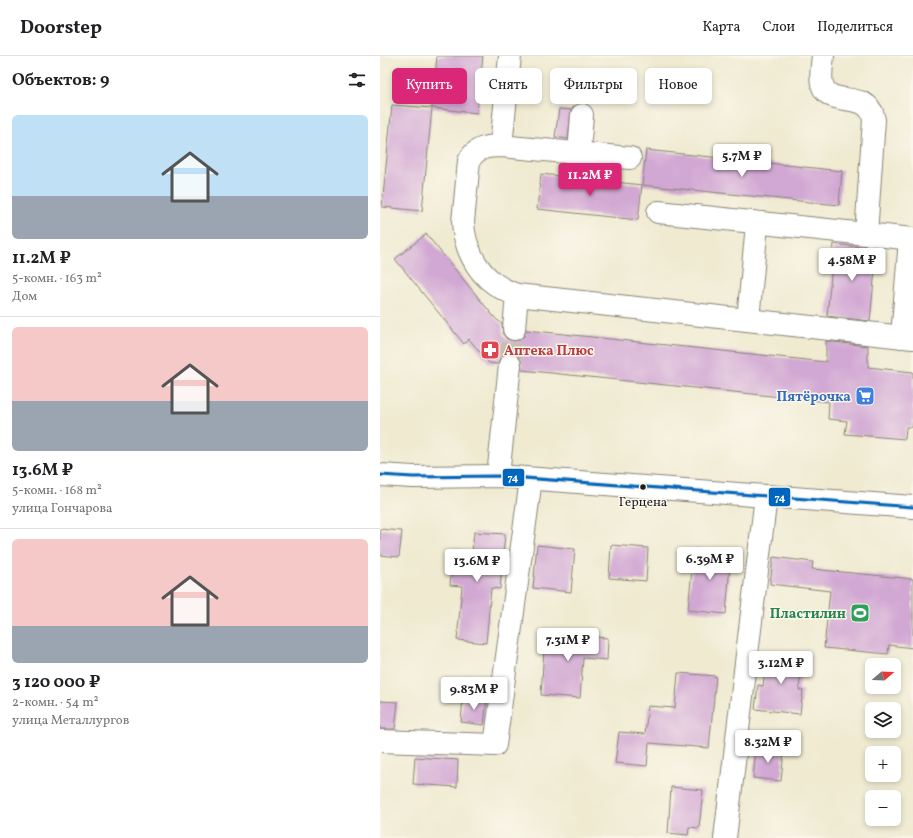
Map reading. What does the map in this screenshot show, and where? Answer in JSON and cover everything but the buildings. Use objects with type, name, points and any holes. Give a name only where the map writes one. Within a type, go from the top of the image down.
[{"type":"street","points":[[501,146],[510,56]]},
{"type":"street","points":[[823,56],[821,76],[822,86],[828,94],[837,98],[860,102],[866,105],[871,110],[874,120],[866,234]]},
{"type":"street","points":[[579,153],[582,115]]},
{"type":"street","points":[[630,158],[501,146],[490,146],[480,149],[472,154],[469,161],[463,232],[470,252],[486,278],[503,290],[517,295],[908,337],[912,239],[757,224],[658,212]]},
{"type":"street","points":[[748,320],[757,224]]},
{"type":"street","points":[[514,329],[517,295]]},
{"type":"street","points":[[498,476],[510,365]]},
{"type":"street","points":[[380,475],[413,477],[498,476],[532,478],[913,507]]},
{"type":"street","points":[[380,742],[495,745],[532,478]]},
{"type":"street","points":[[725,838],[766,496]]},
{"type":"tunnel","points":[[510,365],[514,329]]},
{"type":"transit line","name":"74","points":[[380,475],[413,477],[498,476],[913,507]]},
{"type":"place","name":"Аптека Плюс","points":[[490,350]]},
{"type":"place","name":"Пятёрочка","points":[[865,396]]},
{"type":"place","name":"Герцена","points":[[643,487]]},
{"type":"place","name":"Пластилин","points":[[860,613]]}]
